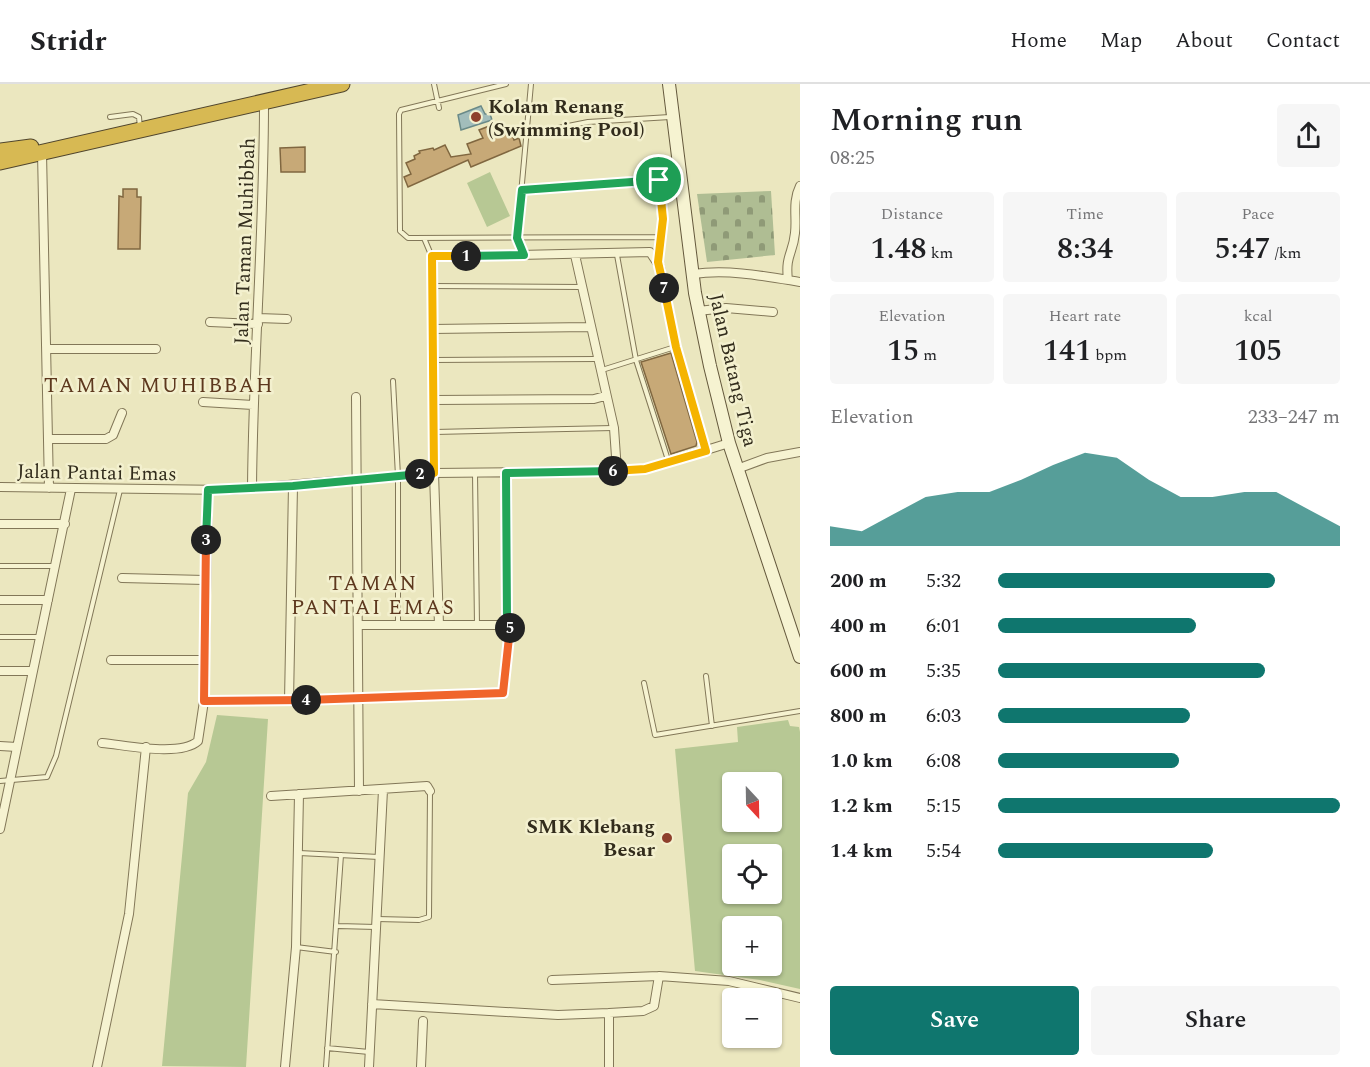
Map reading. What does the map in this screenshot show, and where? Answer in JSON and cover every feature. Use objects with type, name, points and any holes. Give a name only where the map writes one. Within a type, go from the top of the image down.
[{"type":"highway","points":[[0,162],[43,150],[88,143],[264,104],[342,84]]},
{"type":"highway","points":[[0,144],[43,150]]},
{"type":"highway","points":[[0,151],[43,150]]},
{"type":"main road","name":"Jalan Batang Tiga","points":[[669,84],[698,311],[729,443],[795,626],[800,657]]},
{"type":"street","name":"Jalan Taman Muhibbah","points":[[252,488],[253,405],[263,240],[264,104]]},
{"type":"street","points":[[43,150],[49,488]]},
{"type":"street","points":[[788,280],[786,262],[795,235],[795,196],[800,186]]},
{"type":"street","points":[[439,625],[434,473],[432,256],[617,255],[650,252],[658,262],[676,347],[706,451]]},
{"type":"street","points":[[575,255],[599,371],[614,428],[617,471]]},
{"type":"street","points":[[693,274],[715,271],[738,272],[800,282]]},
{"type":"street","points":[[698,311],[726,308],[773,312]]},
{"type":"street","points":[[210,322],[287,319]]},
{"type":"street","points":[[432,329],[590,327]]},
{"type":"street","points":[[47,349],[156,349]]},
{"type":"street","points":[[434,400],[594,399],[605,396]]},
{"type":"street","points":[[356,397],[359,478],[359,791]]},
{"type":"street","points":[[203,402],[253,405]]},
{"type":"street","points":[[48,439],[106,439],[113,435],[122,413]]},
{"type":"street","name":"Jalan Pantai Emas","points":[[0,487],[208,490],[293,486],[359,478],[434,473],[617,471],[645,469],[729,443]]},
{"type":"street","points":[[737,469],[767,458],[800,452]]},
{"type":"street","points":[[204,701],[289,701],[503,693],[510,625],[507,619],[506,473]]},
{"type":"street","points":[[289,701],[293,486]]},
{"type":"street","points":[[0,826],[57,566],[71,489]]},
{"type":"street","points":[[102,743],[176,749],[192,747],[201,734],[204,701],[208,490]]},
{"type":"street","points":[[0,524],[65,525]]},
{"type":"street","points":[[122,578],[205,580]]},
{"type":"street","points":[[0,600],[48,600]]},
{"type":"street","points":[[359,625],[510,625]]},
{"type":"street","points":[[111,660],[204,660]]},
{"type":"street","points":[[0,671],[33,671]]},
{"type":"street","points":[[0,746],[17,747]]},
{"type":"street","points":[[97,1067],[129,914],[146,747]]},
{"type":"street","points":[[271,796],[427,786],[430,791]]},
{"type":"street","points":[[369,1067],[383,790]]},
{"type":"street","points":[[285,1067],[296,947],[299,794]]},
{"type":"street","points":[[372,1004],[558,1015],[644,1011],[654,1006],[659,976]]},
{"type":"street","points":[[552,980],[659,976],[729,981],[800,998]]},
{"type":"street","points":[[609,1013],[609,1067]]},
{"type":"street","points":[[421,1067],[423,1021]]},
{"type":"lane","points":[[434,84],[439,108]]},
{"type":"lane","points":[[506,84],[407,108],[399,114],[400,231],[408,237],[424,238],[660,237]]},
{"type":"lane","points":[[524,255],[517,238],[531,84]]},
{"type":"lane","points":[[110,117],[133,114],[139,117],[140,131]]},
{"type":"lane","points":[[558,128],[588,122],[674,117]]},
{"type":"lane","points":[[522,190],[659,180],[663,219],[658,262]]},
{"type":"lane","points":[[424,238],[432,256]]},
{"type":"lane","points":[[617,255],[636,360],[669,462]]},
{"type":"lane","points":[[432,286],[581,287]]},
{"type":"lane","points":[[599,371],[676,347]]},
{"type":"lane","points":[[433,360],[597,359]]},
{"type":"lane","points":[[393,381],[398,476],[399,624]]},
{"type":"lane","points":[[434,432],[614,428]]},
{"type":"lane","points":[[475,473],[477,625]]},
{"type":"lane","points":[[0,781],[47,777],[56,756],[120,489]]},
{"type":"lane","points":[[0,567],[57,566]]},
{"type":"lane","points":[[0,637],[40,636]]},
{"type":"lane","points":[[706,676],[712,726]]},
{"type":"lane","points":[[644,683],[655,735],[800,711]]},
{"type":"lane","points":[[338,926],[419,920],[429,917],[430,791]]},
{"type":"lane","points":[[299,853],[380,857]]},
{"type":"lane","points":[[326,1067],[338,926],[341,855]]},
{"type":"lane","points":[[296,947],[336,952]]},
{"type":"lane","points":[[327,1048],[370,1052]]},
{"type":"green space","points":[[490,172],[510,216],[487,227],[467,183]]},
{"type":"green space","points":[[771,191],[775,255],[707,262],[697,194]]},
{"type":"green space","points":[[217,715],[268,719],[246,1067],[162,1066],[188,793],[206,762]]},
{"type":"green space","points":[[788,720],[790,726],[799,727],[800,989],[731,976],[782,976],[782,916],[722,916],[722,975],[695,971],[675,749],[738,742],[737,727]]},
{"type":"water","name":"Kolam Renang (Swimming Pool)","points":[[481,106],[485,114],[490,114],[492,120],[461,130],[458,115]]},
{"type":"building","points":[[497,123],[500,131],[509,127],[514,140],[519,138],[521,146],[471,167],[468,160],[408,187],[404,177],[411,174],[406,163],[415,159],[414,156],[420,153],[419,151],[433,148],[434,150],[445,145],[451,157],[471,154],[467,144],[483,138],[479,130]]},
{"type":"building","points":[[305,147],[305,172],[281,172],[280,148]]},
{"type":"building","points":[[123,189],[137,189],[137,197],[141,197],[140,249],[118,249],[119,196],[123,197]]},
{"type":"building","points":[[671,353],[697,442],[696,446],[671,454],[641,362]]},
{"type":"place","name":"Kolam Renang (Swimming Pool)","points":[[476,117]]},
{"type":"place","name":"SMK Klebang Besar","points":[[667,838]]},
{"type":"district","name":"TAMAN MUHIBBAH","points":[[159,385]]},
{"type":"district","name":"TAMAN PANTAI EMAS","points":[[373,595]]},
{"type":"route","points":[[659,180],[662,191],[663,219],[658,262],[676,347],[706,451],[645,469],[506,473],[507,619],[510,625],[508,667],[503,693],[289,701],[204,701],[208,490],[293,486],[359,478],[434,473],[432,256],[524,255],[517,238],[522,190],[659,180]]}]
